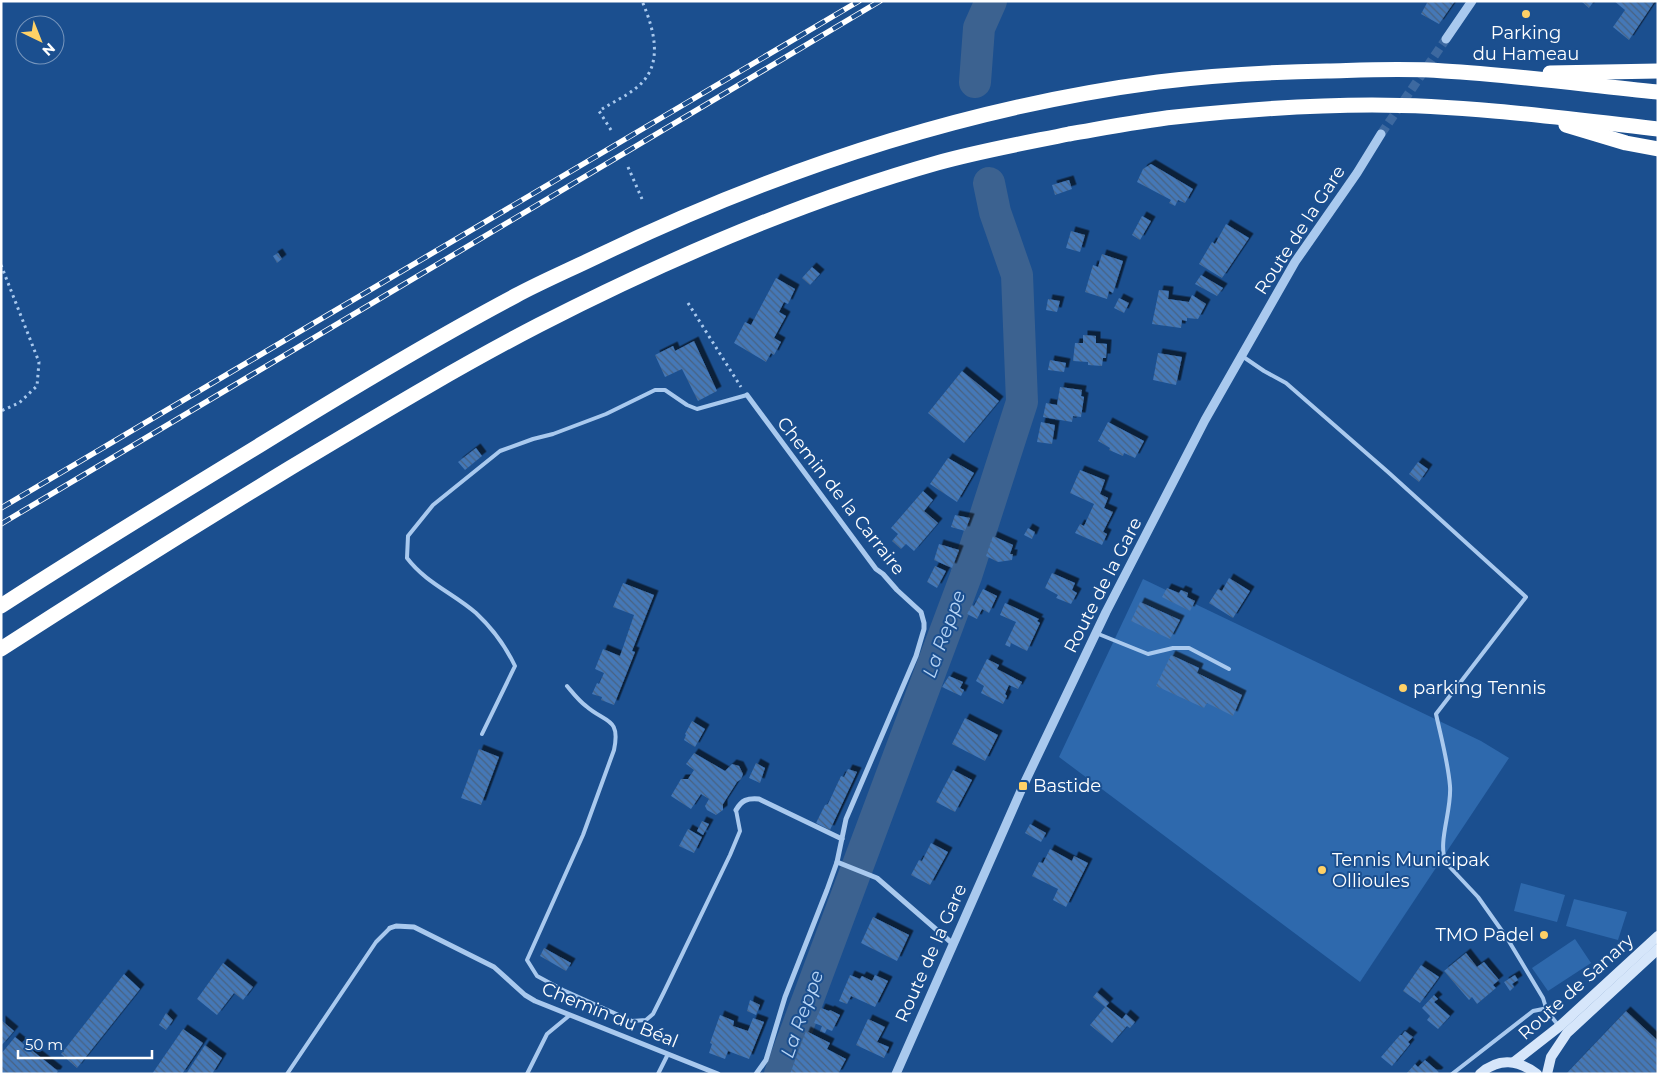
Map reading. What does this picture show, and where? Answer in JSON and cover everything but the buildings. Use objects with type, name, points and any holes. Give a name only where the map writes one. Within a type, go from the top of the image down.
[{"type":"highway","points":[[1,606],[96,545],[364,381],[517,295],[630,240],[708,206],[858,150],[940,125],[1025,105],[1093,92],[1161,82],[1261,73],[1439,70],[1658,92]]},
{"type":"highway","points":[[1491,74],[1658,71]]},
{"type":"highway","points":[[1,649],[115,574],[395,405],[537,326],[712,244],[856,188],[940,162],[1105,127],[1174,117],[1289,108],[1373,105],[1456,108],[1658,129]]},
{"type":"highway","points":[[1536,115],[1617,141],[1658,149]]},
{"type":"main road","name":"Route de Sanary","points":[[1514,1062],[1560,1026],[1658,936]]},
{"type":"main road","name":"Route de Sanary","points":[[1547,1074],[1551,1057],[1567,1033],[1658,949]]},
{"type":"main road","name":"Route de Sanary","points":[[1480,1074],[1487,1068],[1500,1063],[1514,1062],[1527,1066],[1537,1074]]},
{"type":"street","points":[[1446,39],[1472,1]]},
{"type":"street","name":"Route de la Gare","points":[[896,1074],[1023,786],[1096,633],[1201,429],[1295,262],[1357,173],[1381,134]]},
{"type":"street","name":"Chemin de la Carraire","points":[[747,395],[876,569],[921,612],[924,623],[916,656],[846,819],[836,862]]},
{"type":"street","points":[[736,810],[742,801],[750,798],[759,799],[842,839]]},
{"type":"street","points":[[756,1074],[766,1060],[785,997],[836,862],[877,878],[953,944]]},
{"type":"street","name":"Chemin du Béal","points":[[390,928],[396,926],[414,927],[494,967],[525,995],[535,1001],[718,1074]]},
{"type":"lane","points":[[1242,356],[1286,383],[1526,597],[1436,714],[1450,786],[1451,805],[1443,845],[1443,856],[1446,863],[1478,897],[1507,938],[1543,998],[1547,1011],[1560,1026]]},
{"type":"lane","points":[[482,734],[515,666],[506,648],[476,613],[414,568],[407,558],[408,536],[433,505],[500,451],[606,414],[656,390],[665,390],[697,408],[747,395]]},
{"type":"lane","points":[[1096,633],[1148,654],[1173,648],[1189,648],[1230,669]]},
{"type":"lane","points":[[567,686],[586,707],[610,721],[615,729],[616,739],[614,750],[583,835],[527,960],[537,976],[563,990],[632,1021],[646,1020],[652,1014],[664,992],[730,855],[740,830],[736,810]]},
{"type":"lane","points":[[287,1074],[376,942],[390,928]]},
{"type":"lane","points":[[1452,1074],[1534,1011],[1544,1009],[1547,1011]]},
{"type":"lane","points":[[527,1074],[547,1034],[570,1015]]},
{"type":"lane","points":[[658,1074],[668,1054]]},
{"type":"path","points":[[611,130],[599,111],[638,87],[652,71],[656,50],[654,36],[642,1]]},
{"type":"path","points":[[628,166],[642,199]]},
{"type":"path","points":[[1,265],[39,362],[37,386],[18,403],[1,411]]},
{"type":"path","points":[[688,303],[747,395]]},
{"type":"shaded area","name":"Tennis Municipak Ollioules","points":[[1143,579],[1481,741],[1509,758],[1360,982],[1059,757]]},
{"type":"shaded area","points":[[1521,883],[1565,895],[1557,922],[1514,911]]},
{"type":"shaded area","points":[[1574,899],[1627,912],[1618,940],[1566,926]]},
{"type":"shaded area","points":[[1575,939],[1591,963],[1548,991],[1532,968]]},
{"type":"waterway","name":"La Reppe","points":[[975,82],[979,28],[991,1]]},
{"type":"waterway","name":"La Reppe","points":[[780,1074],[966,576],[1022,402],[1017,275],[995,212],[989,183]]},
{"type":"tunnel","points":[[1381,134],[1446,39]]},
{"type":"railway","points":[[1,508],[859,1]]},
{"type":"railway","points":[[1,524],[880,1]]},
{"type":"place","name":"Parking du Hameau","points":[[1526,14]]},
{"type":"place","name":"parking Tennis","points":[[1403,688]]},
{"type":"place","name":"Bastide","points":[[1023,786]]},
{"type":"place","name":"Tennis Municipak Ollioules","points":[[1322,870]]},
{"type":"place","name":"TMO Padel","points":[[1544,935]]}]
